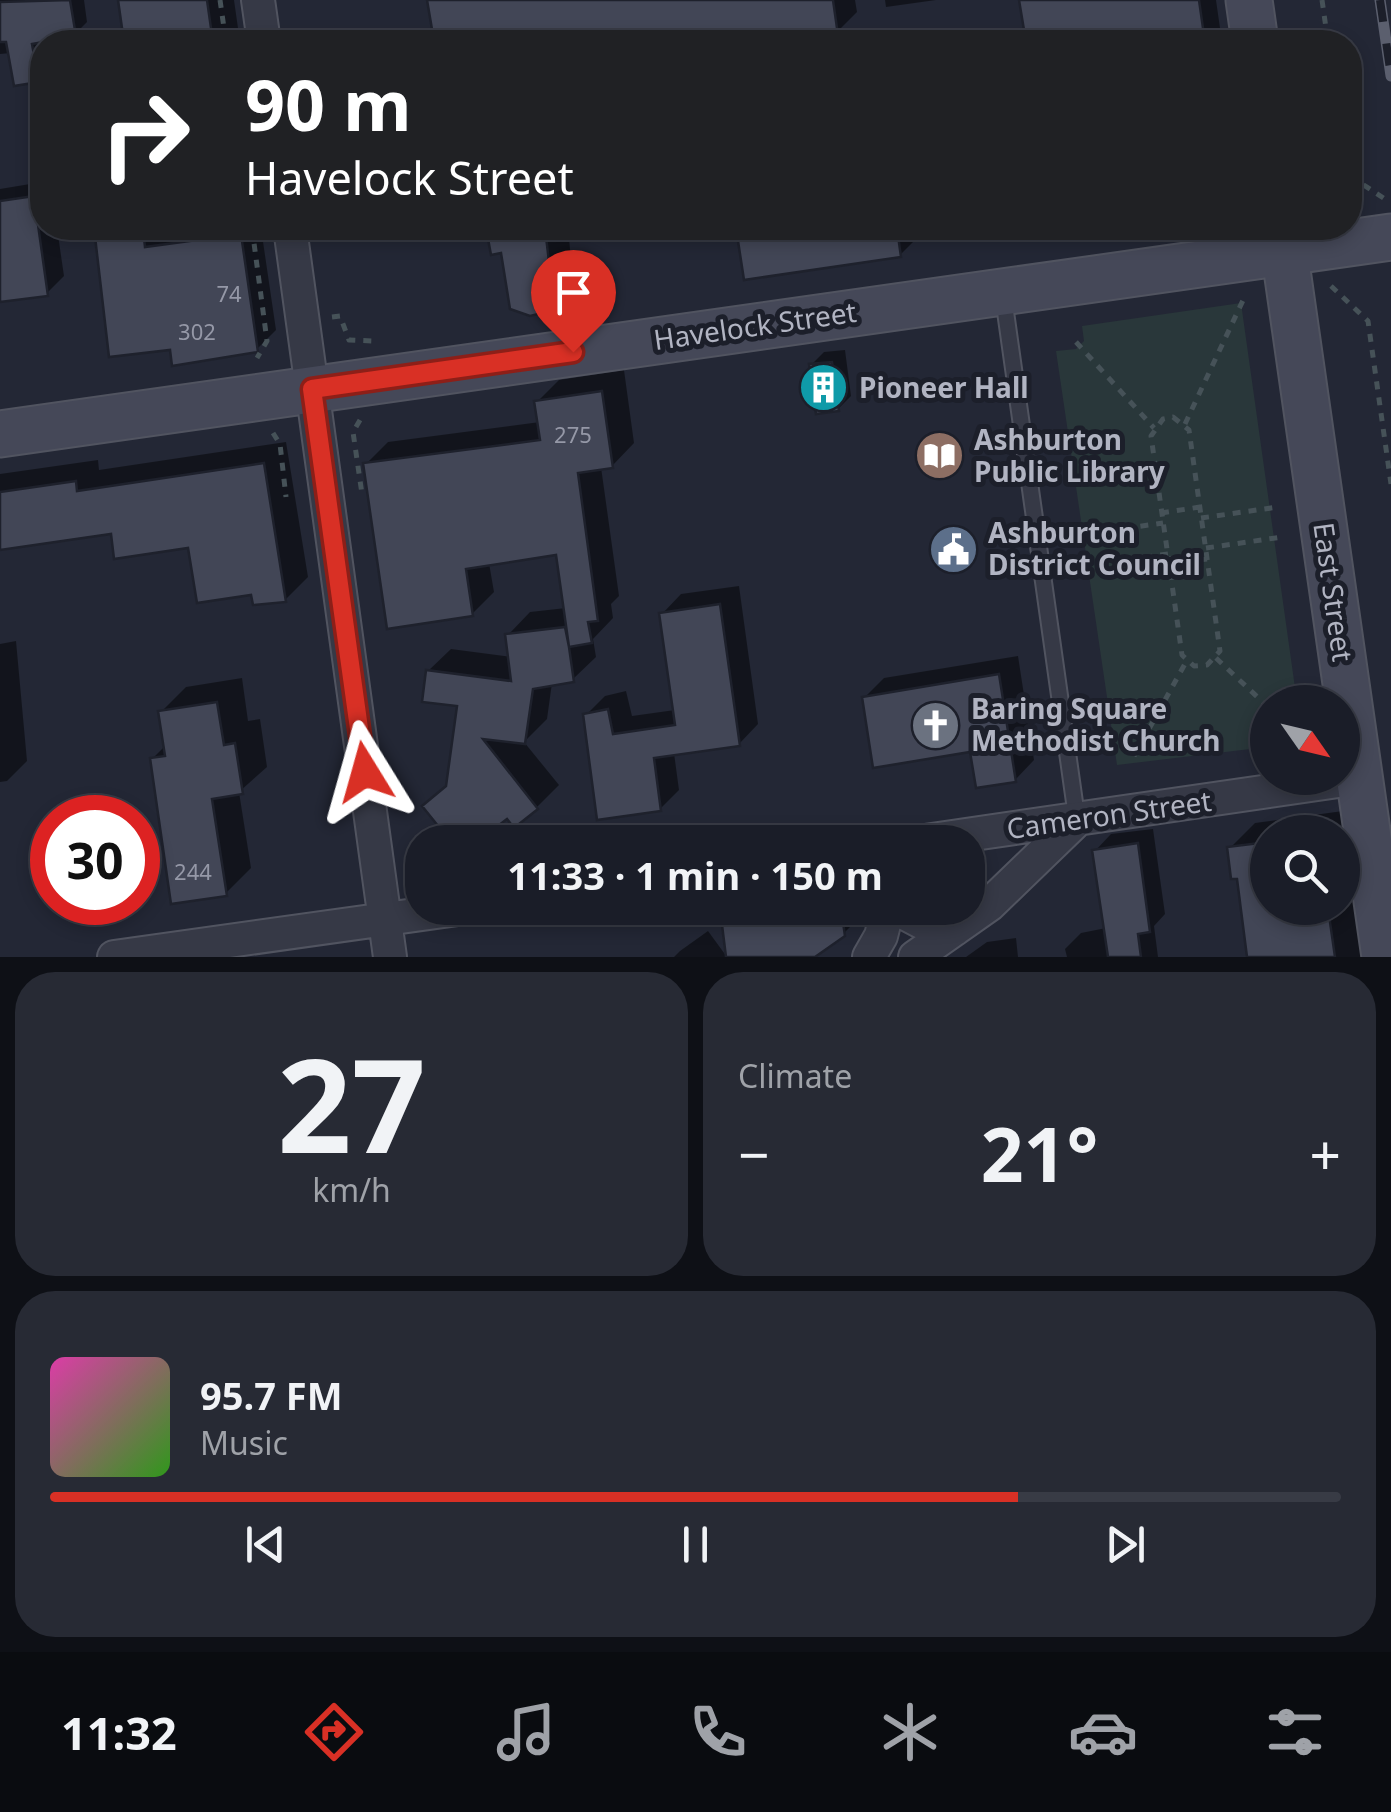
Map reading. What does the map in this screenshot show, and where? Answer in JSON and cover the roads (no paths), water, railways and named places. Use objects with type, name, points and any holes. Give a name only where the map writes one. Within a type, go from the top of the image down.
[{"type":"street","points":[[258,0],[262,30]]},
{"type":"street","points":[[1249,0],[1253,30]]},
{"type":"street","name":"Havelock Street","points":[[1362,223],[1388,218]]},
{"type":"street","points":[[292,240],[390,957]]},
{"type":"street","name":"Havelock Street","points":[[0,434],[1002,290],[1277,240]]},
{"type":"street","name":"East Street","points":[[1283,240],[1346,685]]},
{"type":"street","name":"East Street","points":[[1360,785],[1384,957]]},
{"type":"street","name":"Cameron Street","points":[[985,833],[1250,794]]},
{"type":"street","points":[[916,957],[989,905],[1077,820]]},
{"type":"street","points":[[114,957],[405,916]]},
{"type":"street","points":[[868,957],[885,925]]},
{"type":"street","points":[[928,925],[955,929]]},
{"type":"lane","points":[[1002,290],[1077,820]]},
{"type":"railway","points":[[1380,0],[1391,76]]},
{"type":"place","name":"Pioneer Hall","points":[[824,388]]},
{"type":"place","name":"Ashburton Public Library","points":[[939,456]]},
{"type":"place","name":"Ashburton District Council","points":[[953,549]]},
{"type":"place","name":"Baring Square Methodist Church","points":[[936,725]]}]
